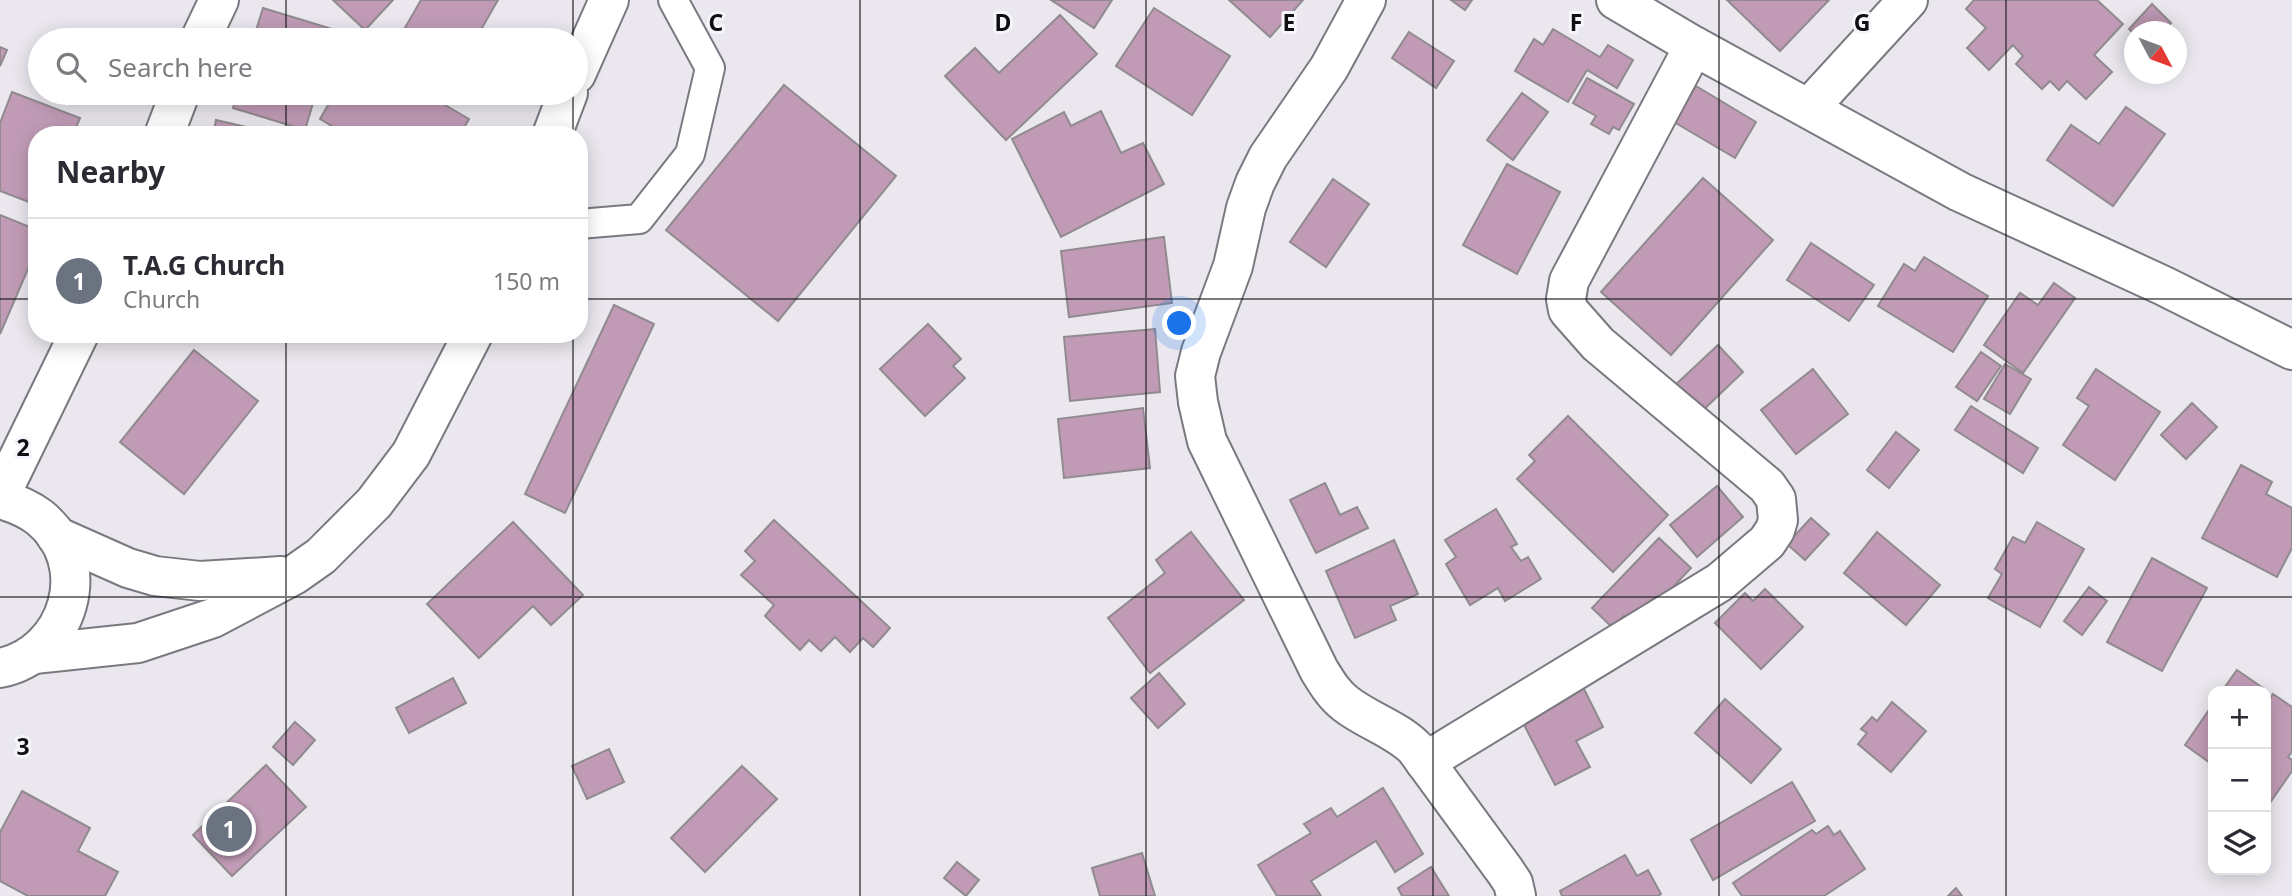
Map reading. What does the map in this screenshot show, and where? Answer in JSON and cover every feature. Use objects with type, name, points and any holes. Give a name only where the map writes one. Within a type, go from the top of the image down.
[{"type":"street","points":[[206,28],[219,0]]},
{"type":"street","points":[[588,46],[608,0]]},
{"type":"street","points":[[1366,0],[1329,68],[1268,157],[1255,183],[1246,208],[1233,266],[1195,376],[1198,402],[1207,441],[1331,690],[1345,704],[1405,738],[1509,877],[1516,896]]},
{"type":"street","points":[[1616,0],[1694,46],[1960,192],[2165,286],[2292,349]]},
{"type":"street","points":[[1809,108],[1908,0]]},
{"type":"street","points":[[1425,762],[1720,582],[1767,542],[1775,530],[1778,520],[1777,505],[1774,494],[1767,486],[1598,344],[1570,314],[1566,305],[1569,281],[1694,46]]},
{"type":"street","points":[[167,126],[175,105]]},
{"type":"street","points":[[555,126],[563,105]]},
{"type":"street","points":[[12,668],[51,639],[63,621],[71,577],[66,556],[56,536],[41,519],[0,497],[75,343]]},
{"type":"street","points":[[12,668],[138,643],[213,618],[294,575],[321,556],[374,503],[411,454],[468,343]]},
{"type":"street","points":[[56,536],[128,568],[155,576],[200,581],[294,575]]},
{"type":"lane","points":[[588,223],[639,219],[690,155],[710,68],[673,0]]},
{"type":"building","points":[[333,0],[393,0],[367,28],[363,28]]},
{"type":"building","points":[[421,0],[498,0],[482,28],[405,28]]},
{"type":"building","points":[[1051,0],[1112,0],[1094,28]]},
{"type":"building","points":[[1229,0],[1303,0],[1270,37]]},
{"type":"building","points":[[1451,0],[1472,0],[1465,10]]},
{"type":"building","points":[[1727,0],[1829,0],[1780,51]]},
{"type":"building","points":[[1974,0],[2097,0],[2123,24],[2094,55],[2112,72],[2086,99],[2067,81],[2059,90],[2050,81],[2042,89],[2016,64],[2023,56],[2013,45],[1989,70],[1967,48],[1986,28],[1966,9]]},
{"type":"building","points":[[2152,4],[2169,21],[2136,21]]},
{"type":"building","points":[[263,8],[328,28],[257,28]]},
{"type":"building","points":[[1154,8],[1230,56],[1192,115],[1116,66]]},
{"type":"building","points":[[1060,15],[1097,54],[1006,140],[945,76],[975,48],[999,73]]},
{"type":"building","points":[[1553,29],[1600,57],[1608,45],[1633,60],[1617,88],[1587,70],[1568,102],[1515,71],[1534,39],[1543,45]]},
{"type":"building","points":[[1409,32],[1454,61],[1436,88],[1392,58]]},
{"type":"building","points":[[0,47],[7,50],[0,66]]},
{"type":"building","points":[[1587,78],[1634,104],[1619,130],[1613,127],[1609,134],[1591,124],[1596,116],[1573,103]]},
{"type":"building","points":[[784,85],[896,176],[778,321],[666,230]]},
{"type":"building","points":[[1696,86],[1756,122],[1735,158],[1674,122]]},
{"type":"building","points":[[12,92],[28,98],[28,105],[46,105],[80,118],[77,126],[28,126],[28,202],[0,191],[0,123]]},
{"type":"building","points":[[1522,93],[1548,112],[1513,160],[1487,140]]},
{"type":"building","points":[[234,105],[312,105],[306,126],[292,126],[233,108]]},
{"type":"building","points":[[328,105],[445,105],[469,119],[465,126],[332,126],[320,119]]},
{"type":"building","points":[[2126,107],[2165,134],[2113,206],[2047,160],[2071,125],[2099,144]]},
{"type":"building","points":[[1101,111],[1121,153],[1143,143],[1164,184],[1061,237],[1012,139],[1064,112],[1071,126]]},
{"type":"building","points":[[216,120],[242,126],[215,126]]},
{"type":"building","points":[[1507,164],[1560,192],[1517,274],[1463,245]]},
{"type":"building","points":[[1703,178],[1773,240],[1671,355],[1601,292]]},
{"type":"building","points":[[1333,179],[1369,204],[1326,267],[1290,242]]},
{"type":"building","points":[[0,215],[28,226],[28,269],[0,334]]},
{"type":"building","points":[[1164,237],[1172,303],[1069,317],[1061,251]]},
{"type":"building","points":[[1811,243],[1874,285],[1849,321],[1787,280]]},
{"type":"building","points":[[1924,257],[1988,296],[1953,352],[1878,306],[1904,264],[1915,271]]},
{"type":"building","points":[[2054,283],[2075,298],[2023,373],[1984,345],[2020,293],[2038,305]]},
{"type":"building","points":[[614,305],[654,324],[565,513],[525,494]]},
{"type":"building","points":[[928,324],[961,359],[953,366],[965,378],[925,416],[880,369]]},
{"type":"building","points":[[1155,329],[1160,392],[1070,401],[1064,337]]},
{"type":"building","points":[[1718,345],[1743,372],[1699,414],[1673,387]]},
{"type":"building","points":[[194,350],[258,401],[184,494],[120,442]]},
{"type":"building","points":[[1981,352],[2001,366],[1977,401],[1956,387]]},
{"type":"building","points":[[2005,364],[2031,379],[2010,414],[1984,399]]},
{"type":"building","points":[[1813,369],[1848,414],[1796,454],[1761,410]]},
{"type":"building","points":[[2096,369],[2160,412],[2115,480],[2063,445],[2089,406],[2077,398]]},
{"type":"building","points":[[2192,403],[2217,427],[2186,459],[2161,435]]},
{"type":"building","points":[[1971,406],[2038,448],[2023,473],[1955,430]]},
{"type":"building","points":[[1143,408],[1150,468],[1064,478],[1058,419]]},
{"type":"building","points":[[1568,416],[1668,515],[1613,572],[1517,479],[1535,461],[1529,455]]},
{"type":"building","points":[[1896,432],[1919,450],[1889,488],[1867,470]]},
{"type":"building","points":[[2241,465],[2272,482],[2266,494],[2292,508],[2292,548],[2277,577],[2202,538]]},
{"type":"building","points":[[1325,483],[1340,515],[1357,507],[1368,528],[1316,553],[1290,500]]},
{"type":"building","points":[[1717,486],[1743,517],[1697,557],[1670,525]]},
{"type":"building","points":[[1496,509],[1517,544],[1511,547],[1521,561],[1528,557],[1541,579],[1505,601],[1498,588],[1470,605],[1446,564],[1456,557],[1445,540]]},
{"type":"building","points":[[1811,518],[1829,534],[1805,560],[1787,544]]},
{"type":"building","points":[[774,520],[890,628],[873,647],[863,638],[850,652],[835,637],[821,651],[809,640],[800,650],[765,616],[774,605],[741,575],[755,561],[745,551]]},
{"type":"building","points":[[513,522],[583,595],[551,625],[533,606],[479,658],[427,604]]},
{"type":"building","points":[[2037,522],[2084,549],[2040,627],[1988,598],[2002,574],[1995,569],[2013,537],[2025,543]]},
{"type":"building","points":[[1191,532],[1244,600],[1150,673],[1108,618],[1165,573],[1156,560]]},
{"type":"building","points":[[1877,532],[1940,585],[1906,625],[1844,573]]},
{"type":"building","points":[[1659,538],[1691,568],[1635,627],[1624,616],[1613,628],[1592,608]]},
{"type":"building","points":[[1394,540],[1418,594],[1390,606],[1396,620],[1355,638],[1326,571]]},
{"type":"building","points":[[2152,558],[2207,588],[2162,671],[2107,642]]},
{"type":"building","points":[[2089,587],[2107,601],[2082,635],[2064,621]]},
{"type":"building","points":[[1765,589],[1803,627],[1761,669],[1715,623],[1745,593],[1753,601]]},
{"type":"building","points":[[2237,670],[2260,686],[2226,686]]},
{"type":"building","points":[[1159,673],[1185,704],[1158,728],[1131,698]]},
{"type":"building","points":[[453,678],[466,703],[409,733],[396,708]]},
{"type":"building","points":[[1579,679],[1603,727],[1576,741],[1590,767],[1555,785],[1520,717]]},
{"type":"building","points":[[2273,694],[2292,707],[2292,752],[2288,757],[2292,760],[2292,771],[2271,801],[2271,749]]},
{"type":"building","points":[[1725,699],[1781,749],[1751,783],[1695,733]]},
{"type":"building","points":[[1892,702],[1926,731],[1891,772],[1858,744],[1867,733],[1861,729],[1872,717],[1877,721]]},
{"type":"building","points":[[2208,711],[2208,761],[2185,745]]},
{"type":"building","points":[[295,722],[315,740],[293,765],[273,747]]},
{"type":"building","points":[[609,749],[624,782],[587,799],[572,766]]},
{"type":"building","points":[[266,765],[306,807],[232,876],[193,835]]},
{"type":"building","points":[[742,766],[777,799],[705,872],[671,838]]},
{"type":"building","points":[[1792,782],[1815,821],[1713,880],[1691,840]]},
{"type":"building","points":[[1383,788],[1423,854],[1395,872],[1376,841],[1311,881],[1321,896],[1277,896],[1258,865],[1311,833],[1304,824],[1331,808],[1337,817]]},
{"type":"building","points":[[22,791],[90,828],[78,851],[118,872],[105,896],[28,896],[0,881],[0,832]]},
{"type":"building","points":[[1828,826],[1834,835],[1840,831],[1865,869],[1824,896],[1742,896],[1733,883],[1812,830],[1816,834]]},
{"type":"building","points":[[1142,853],[1155,896],[1100,896],[1092,868]]},
{"type":"building","points":[[1625,855],[1637,876],[1648,870],[1661,894],[1562,896],[1560,891]]},
{"type":"building","points":[[957,862],[979,880],[966,896],[944,878]]},
{"type":"building","points":[[1431,867],[1449,896],[1402,896],[1398,888]]},
{"type":"building","points":[[1956,888],[1962,896],[1948,896]]},
{"type":"place","name":"T.A.G Church","points":[[229,829]]}]
